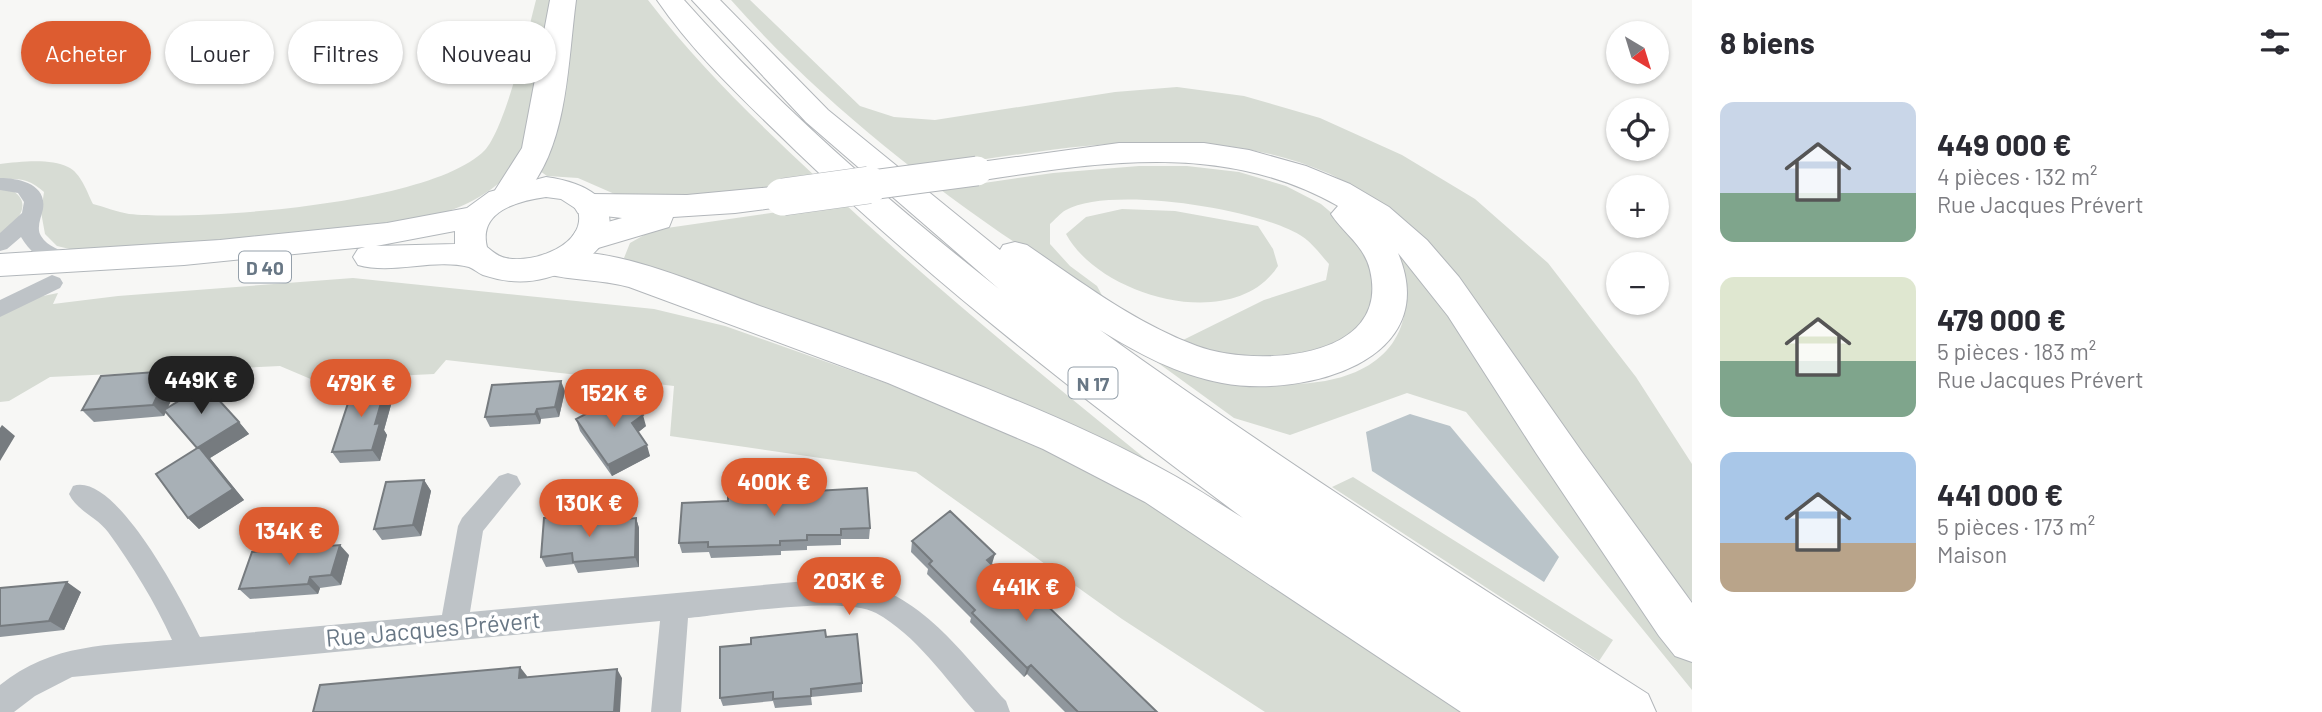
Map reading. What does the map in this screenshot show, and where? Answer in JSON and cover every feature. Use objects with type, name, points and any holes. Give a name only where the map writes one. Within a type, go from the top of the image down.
[{"type":"highway","points":[[508,195],[525,173],[537,148],[545,117],[563,0]]},
{"type":"highway","name":"N 17","points":[[670,0],[786,125],[900,229],[1042,344],[1187,455],[1367,583],[1560,712]]},
{"type":"highway","name":"N 17","points":[[705,0],[721,20],[817,116],[1068,326],[1189,416],[1376,546],[1630,712]]},
{"type":"highway","points":[[817,116],[862,136],[965,218],[1103,314],[1157,344],[1209,366],[1250,370],[1298,369],[1338,359],[1365,344],[1391,301],[1391,274],[1378,245],[1357,221],[1292,174]]},
{"type":"highway","points":[[590,205],[625,208],[701,207],[1084,155],[1174,151],[1239,159],[1344,193],[1407,239],[1443,279],[1570,471],[1692,639]]},
{"type":"highway","points":[[588,239],[701,207]]},
{"type":"highway","points":[[555,264],[600,267],[637,276],[902,372],[1058,437],[1160,489],[1506,712]]},
{"type":"main road","points":[[537,188],[565,189],[580,195],[590,205],[595,221],[588,239],[580,249],[555,264],[511,270],[492,266],[478,257],[470,244],[470,229],[479,215],[508,195],[537,188]]},
{"type":"main road","name":"D 40","points":[[0,286],[59,273],[425,228],[479,215]]},
{"type":"main road","name":"D 40","points":[[0,265],[59,273],[386,256],[439,254],[478,257]]},
{"type":"street","points":[[0,184],[25,188],[31,194],[34,202],[29,218],[29,231],[33,240],[51,255],[59,273],[0,309]]},
{"type":"street","points":[[0,244],[29,218]]},
{"type":"street","points":[[454,626],[471,526],[508,484]]},
{"type":"street","points":[[82,494],[114,521],[169,602],[191,650]]},
{"type":"street","points":[[666,712],[675,606],[839,590],[863,594],[906,617],[995,712]]},
{"type":"street","name":"Rue Jacques Prévert","points":[[0,705],[10,694],[41,674],[72,663],[675,606]]},
{"type":"shaded area","points":[[536,0],[553,0],[549,21],[530,21]]},
{"type":"shaded area","points":[[570,0],[648,0],[728,92],[861,219],[999,339],[1188,493],[632,266],[624,258],[630,243],[653,230],[785,211],[781,185],[685,197],[626,199],[578,178],[547,176],[540,171]]},
{"type":"shaded area","points":[[731,0],[750,0],[860,106],[894,117],[935,120],[1115,92],[1177,87],[1244,96],[1320,118],[1402,155],[1475,199],[1548,263],[1636,377],[1692,464],[1692,601],[1625,520],[1380,205],[1349,185],[1330,174],[1286,158],[1242,148],[1198,143],[1108,144],[973,161],[984,183],[1053,173],[1139,166],[1187,166],[1239,172],[1286,186],[1321,204],[1347,226],[1375,273],[1377,299],[1367,320],[1328,352],[1242,359],[1179,342],[1264,300],[1326,280],[1329,264],[1303,237],[1255,217],[1150,200],[1087,203],[1066,210],[1050,224],[1050,244],[1070,266],[1097,286],[1105,301],[1004,235],[907,164],[815,86]]},
{"type":"shaded area","points":[[513,84],[535,84],[519,162],[509,174],[474,200],[417,220],[164,246],[78,251],[57,246],[45,234],[41,212],[44,192],[24,180],[0,179],[0,164],[34,161],[61,164],[77,174],[93,204],[129,214],[209,215],[315,205],[418,184],[458,169],[485,150],[500,122]]},
{"type":"shaded area","points":[[9,189],[22,200],[21,213],[0,238],[0,190]]},
{"type":"shaded area","points":[[1122,209],[1175,211],[1258,226],[1273,249],[1278,266],[1258,287],[1231,299],[1200,303],[1168,299],[1136,290],[1107,275],[1083,256],[1066,234],[1086,217]]},
{"type":"shaded area","points":[[1399,257],[1415,258],[1692,650],[1692,690],[1466,412],[1407,393],[1290,435],[1234,418],[1132,344],[1281,384],[1343,377],[1366,367],[1384,354],[1397,336],[1404,314],[1405,287]]},
{"type":"shaded area","points":[[353,278],[654,309],[725,326],[889,384],[1033,444],[1143,501],[1218,545],[1470,712],[1265,712],[1122,619],[916,472],[670,436],[674,386],[446,360],[434,374],[313,380],[280,366],[50,377],[9,401],[0,402],[0,315],[33,298],[58,293],[53,304],[118,296]]},
{"type":"shaded area","points":[[1410,414],[1450,426],[1559,557],[1544,582],[1372,471],[1366,432]]},
{"type":"shaded area","points":[[1353,477],[1613,640],[1599,661],[1332,487]]},
{"type":"building","points":[[169,371],[153,405],[82,410],[101,376]]},
{"type":"building","points":[[561,381],[555,407],[537,409],[535,414],[485,417],[492,385]]},
{"type":"building","points":[[387,382],[375,424],[380,423],[372,450],[332,452],[354,385]]},
{"type":"building","points":[[205,385],[239,422],[197,448],[164,410]]},
{"type":"building","points":[[626,393],[643,415],[632,423],[647,445],[608,465],[576,419]]},
{"type":"building","points":[[199,447],[233,489],[188,518],[156,474]]},
{"type":"building","points":[[424,480],[413,525],[374,529],[386,482]]},
{"type":"building","points":[[867,488],[870,528],[841,529],[841,535],[807,535],[807,540],[780,541],[780,545],[708,547],[708,542],[679,543],[682,503],[728,501],[728,496]]},
{"type":"building","points":[[950,511],[995,554],[987,560],[1022,594],[1029,588],[1157,712],[1078,712],[1031,665],[1027,668],[972,613],[975,610],[929,564],[932,561],[912,541]]},
{"type":"building","points":[[575,515],[576,524],[636,518],[635,557],[573,562],[572,553],[541,557],[544,518]]},
{"type":"building","points":[[340,545],[331,575],[310,577],[308,584],[239,589],[252,552]]},
{"type":"building","points":[[67,582],[49,621],[0,626],[0,588]]},
{"type":"building","points":[[825,630],[826,637],[857,634],[862,683],[811,689],[811,696],[773,699],[773,692],[720,698],[720,647],[751,644],[751,638]]},
{"type":"building","points":[[520,667],[519,678],[617,669],[614,712],[313,712],[320,685]]}]
